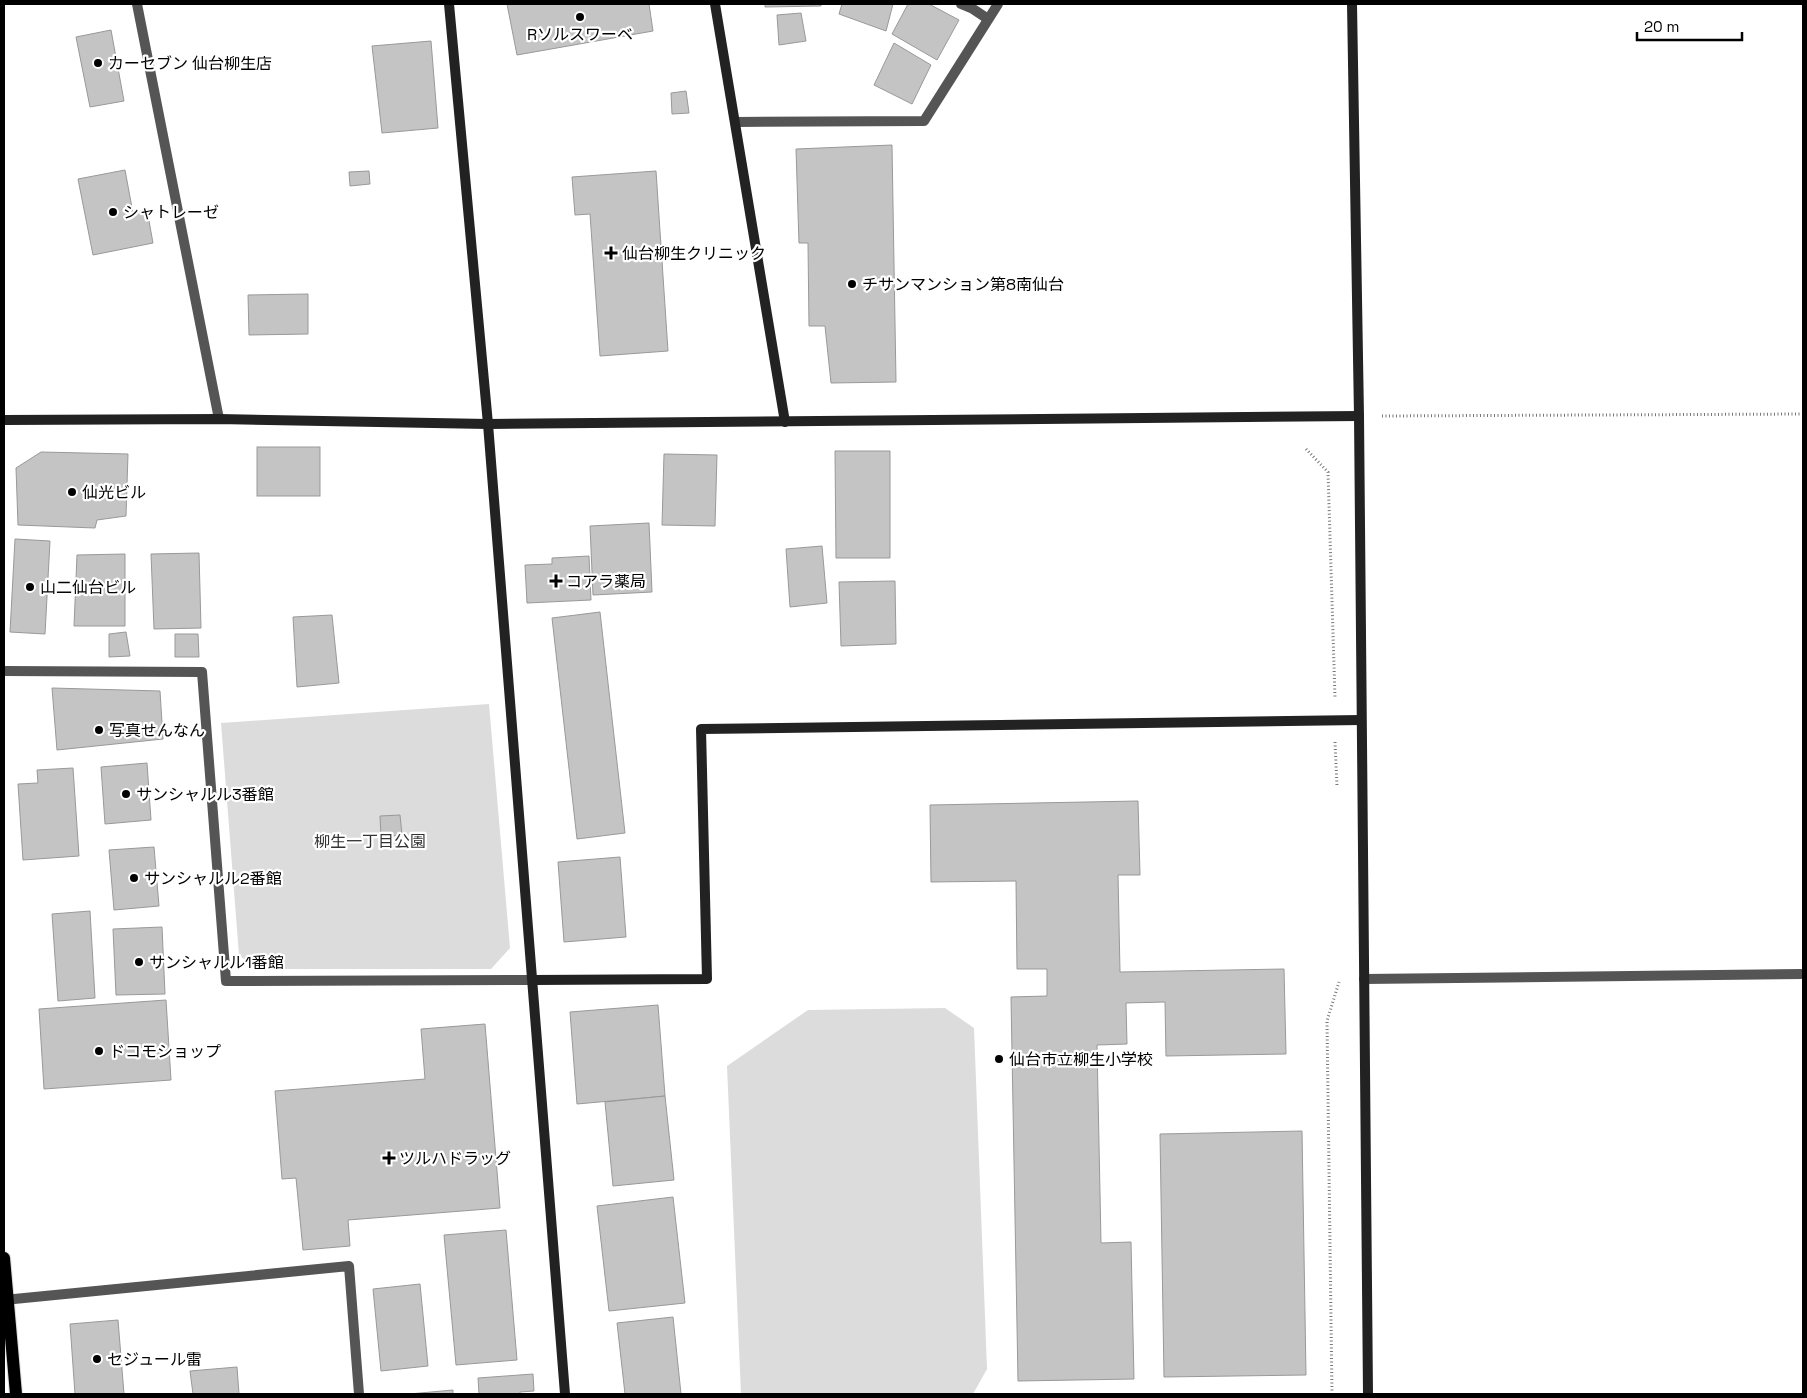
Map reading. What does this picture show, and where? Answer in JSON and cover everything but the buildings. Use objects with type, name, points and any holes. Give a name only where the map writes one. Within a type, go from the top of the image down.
[{"type":"main road","points":[[4,1258],[6,1300],[16,1394]]},
{"type":"street","points":[[137,4],[219,418]]},
{"type":"street","points":[[449,4],[488,424],[565,1394]]},
{"type":"street","points":[[714,4],[736,122],[786,422]]},
{"type":"street","points":[[961,4],[973,8],[988,20]]},
{"type":"street","points":[[736,122],[924,121],[998,4]]},
{"type":"street","points":[[1352,4],[1359,416],[1368,1394]]},
{"type":"street","points":[[4,420],[219,418],[488,424],[1359,416]]},
{"type":"street","points":[[4,671],[202,672],[226,981],[707,979],[701,729],[1361,720]]},
{"type":"street","points":[[1364,979],[1803,974]]},
{"type":"street","points":[[6,1300],[348,1266],[359,1394]]},
{"type":"path","points":[[1359,416],[1803,414]]},
{"type":"path","points":[[1306,449],[1328,472],[1334,704]]},
{"type":"path","points":[[1335,738],[1337,796]]},
{"type":"path","points":[[1332,1394],[1327,1021],[1340,980]]},
{"type":"green space","name":"柳生一丁目公園","points":[[489,704],[510,948],[491,969],[256,969],[239,955],[221,723]]},
{"type":"green space","points":[[945,1008],[974,1028],[987,1369],[973,1394],[741,1394],[727,1066],[808,1010]]},
{"type":"place","name":"Rソルスワーベ","points":[[580,17]]},
{"type":"place","name":"カーセブン 仙台柳生店","points":[[98,63]]},
{"type":"place","name":"シャトレーゼ","points":[[113,212]]},
{"type":"place","name":"仙台柳生クリニック","points":[[611,253]]},
{"type":"place","name":"チサンマンション第8南仙台","points":[[852,284]]},
{"type":"place","name":"仙光ビル","points":[[72,492]]},
{"type":"place","name":"コアラ薬局","points":[[556,581]]},
{"type":"place","name":"山二仙台ビル","points":[[30,587]]},
{"type":"place","name":"写真せんなん","points":[[99,730]]},
{"type":"place","name":"サンシャルル3番館","points":[[126,794]]},
{"type":"place","name":"サンシャルル2番館","points":[[134,878]]},
{"type":"place","name":"サンシャルル1番館","points":[[139,962]]},
{"type":"place","name":"ドコモショップ","points":[[99,1051]]},
{"type":"place","name":"仙台市立柳生小学校","points":[[999,1059]]},
{"type":"place","name":"ツルハドラッグ","points":[[389,1158]]},
{"type":"place","name":"セジュール雷","points":[[97,1359]]}]
